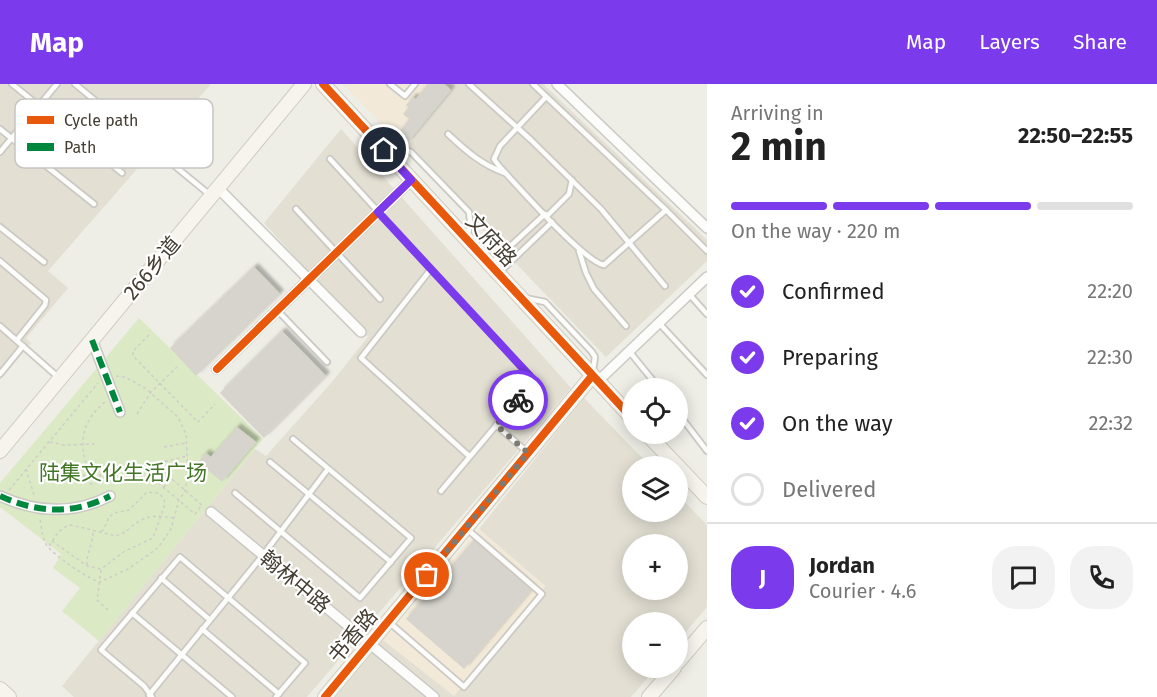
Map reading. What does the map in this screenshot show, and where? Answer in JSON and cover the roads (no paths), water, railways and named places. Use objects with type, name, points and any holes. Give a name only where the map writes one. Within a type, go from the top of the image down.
[{"type":"street","name":"266乡道","points":[[0,451],[304,84]]},
{"type":"street","name":"文府路","points":[[323,84],[622,407]]},
{"type":"street","points":[[557,84],[707,228]]},
{"type":"street","points":[[217,369],[411,180]]},
{"type":"street","points":[[215,192],[309,279],[361,333]]},
{"type":"street","points":[[595,379],[629,351],[707,277]]},
{"type":"street","points":[[92,340],[120,412]]},
{"type":"street","name":"书香路","points":[[325,697],[528,453],[595,379]]},
{"type":"street","points":[[657,444],[707,497]]},
{"type":"street","points":[[1,497],[15,503],[54,511],[94,504],[110,496]]},
{"type":"street","name":"翰林中路","points":[[211,512],[434,697]]},
{"type":"street","points":[[688,650],[707,628]]},
{"type":"street","points":[[649,697],[665,678]]},
{"type":"street","points":[[0,688],[9,697]]},
{"type":"lane","points":[[12,84],[31,99]]},
{"type":"lane","points":[[43,99],[57,84]]},
{"type":"lane","points":[[75,84],[94,99]]},
{"type":"lane","points":[[390,84],[405,96],[415,84]]},
{"type":"lane","points":[[469,84],[517,127],[616,225],[665,286]]},
{"type":"lane","points":[[533,84],[707,251]]},
{"type":"lane","points":[[546,97],[496,152],[494,159],[579,249],[597,264],[603,265],[666,210]]},
{"type":"lane","points":[[0,129],[15,141]]},
{"type":"lane","points":[[0,152],[15,133]]},
{"type":"lane","points":[[448,134],[489,168],[506,174]]},
{"type":"lane","points":[[384,150],[398,148],[411,152],[469,212],[467,240]]},
{"type":"lane","points":[[330,159],[530,376],[530,386],[441,491]]},
{"type":"lane","points":[[49,168],[94,204]]},
{"type":"lane","points":[[116,168],[122,173]]},
{"type":"lane","points":[[184,168],[215,192]]},
{"type":"lane","points":[[568,194],[572,180]]},
{"type":"lane","points":[[494,269],[568,194],[582,190]]},
{"type":"lane","points":[[296,209],[380,299]]},
{"type":"lane","points":[[494,269],[552,222]]},
{"type":"lane","points":[[0,227],[44,262]]},
{"type":"lane","points":[[579,249],[594,290],[626,326]]},
{"type":"lane","points":[[0,261],[46,300],[45,305],[17,340]]},
{"type":"lane","points":[[431,269],[361,358],[469,456]]},
{"type":"lane","points":[[689,294],[707,314]]},
{"type":"lane","points":[[277,310],[327,362]]},
{"type":"lane","points":[[659,323],[707,375]]},
{"type":"lane","points":[[0,326],[60,379]]},
{"type":"lane","points":[[0,374],[23,346]]},
{"type":"lane","points":[[629,351],[651,378]]},
{"type":"lane","points":[[496,425],[528,453]]},
{"type":"lane","points":[[688,426],[707,451]]},
{"type":"lane","points":[[235,493],[360,598],[411,538],[292,439]]},
{"type":"lane","points":[[270,462],[391,562]]},
{"type":"lane","points":[[202,629],[278,696],[304,663],[228,598],[180,556],[101,650],[144,686],[149,696],[202,629],[210,620],[228,598],[263,555],[328,470]]},
{"type":"lane","points":[[388,621],[464,687],[542,594],[466,528]]},
{"type":"lane","points":[[161,578],[210,620]]},
{"type":"lane","points":[[132,613],[232,697]]},
{"type":"park label","name":"陆集文化生活广场","points":[[123,473]]}]
